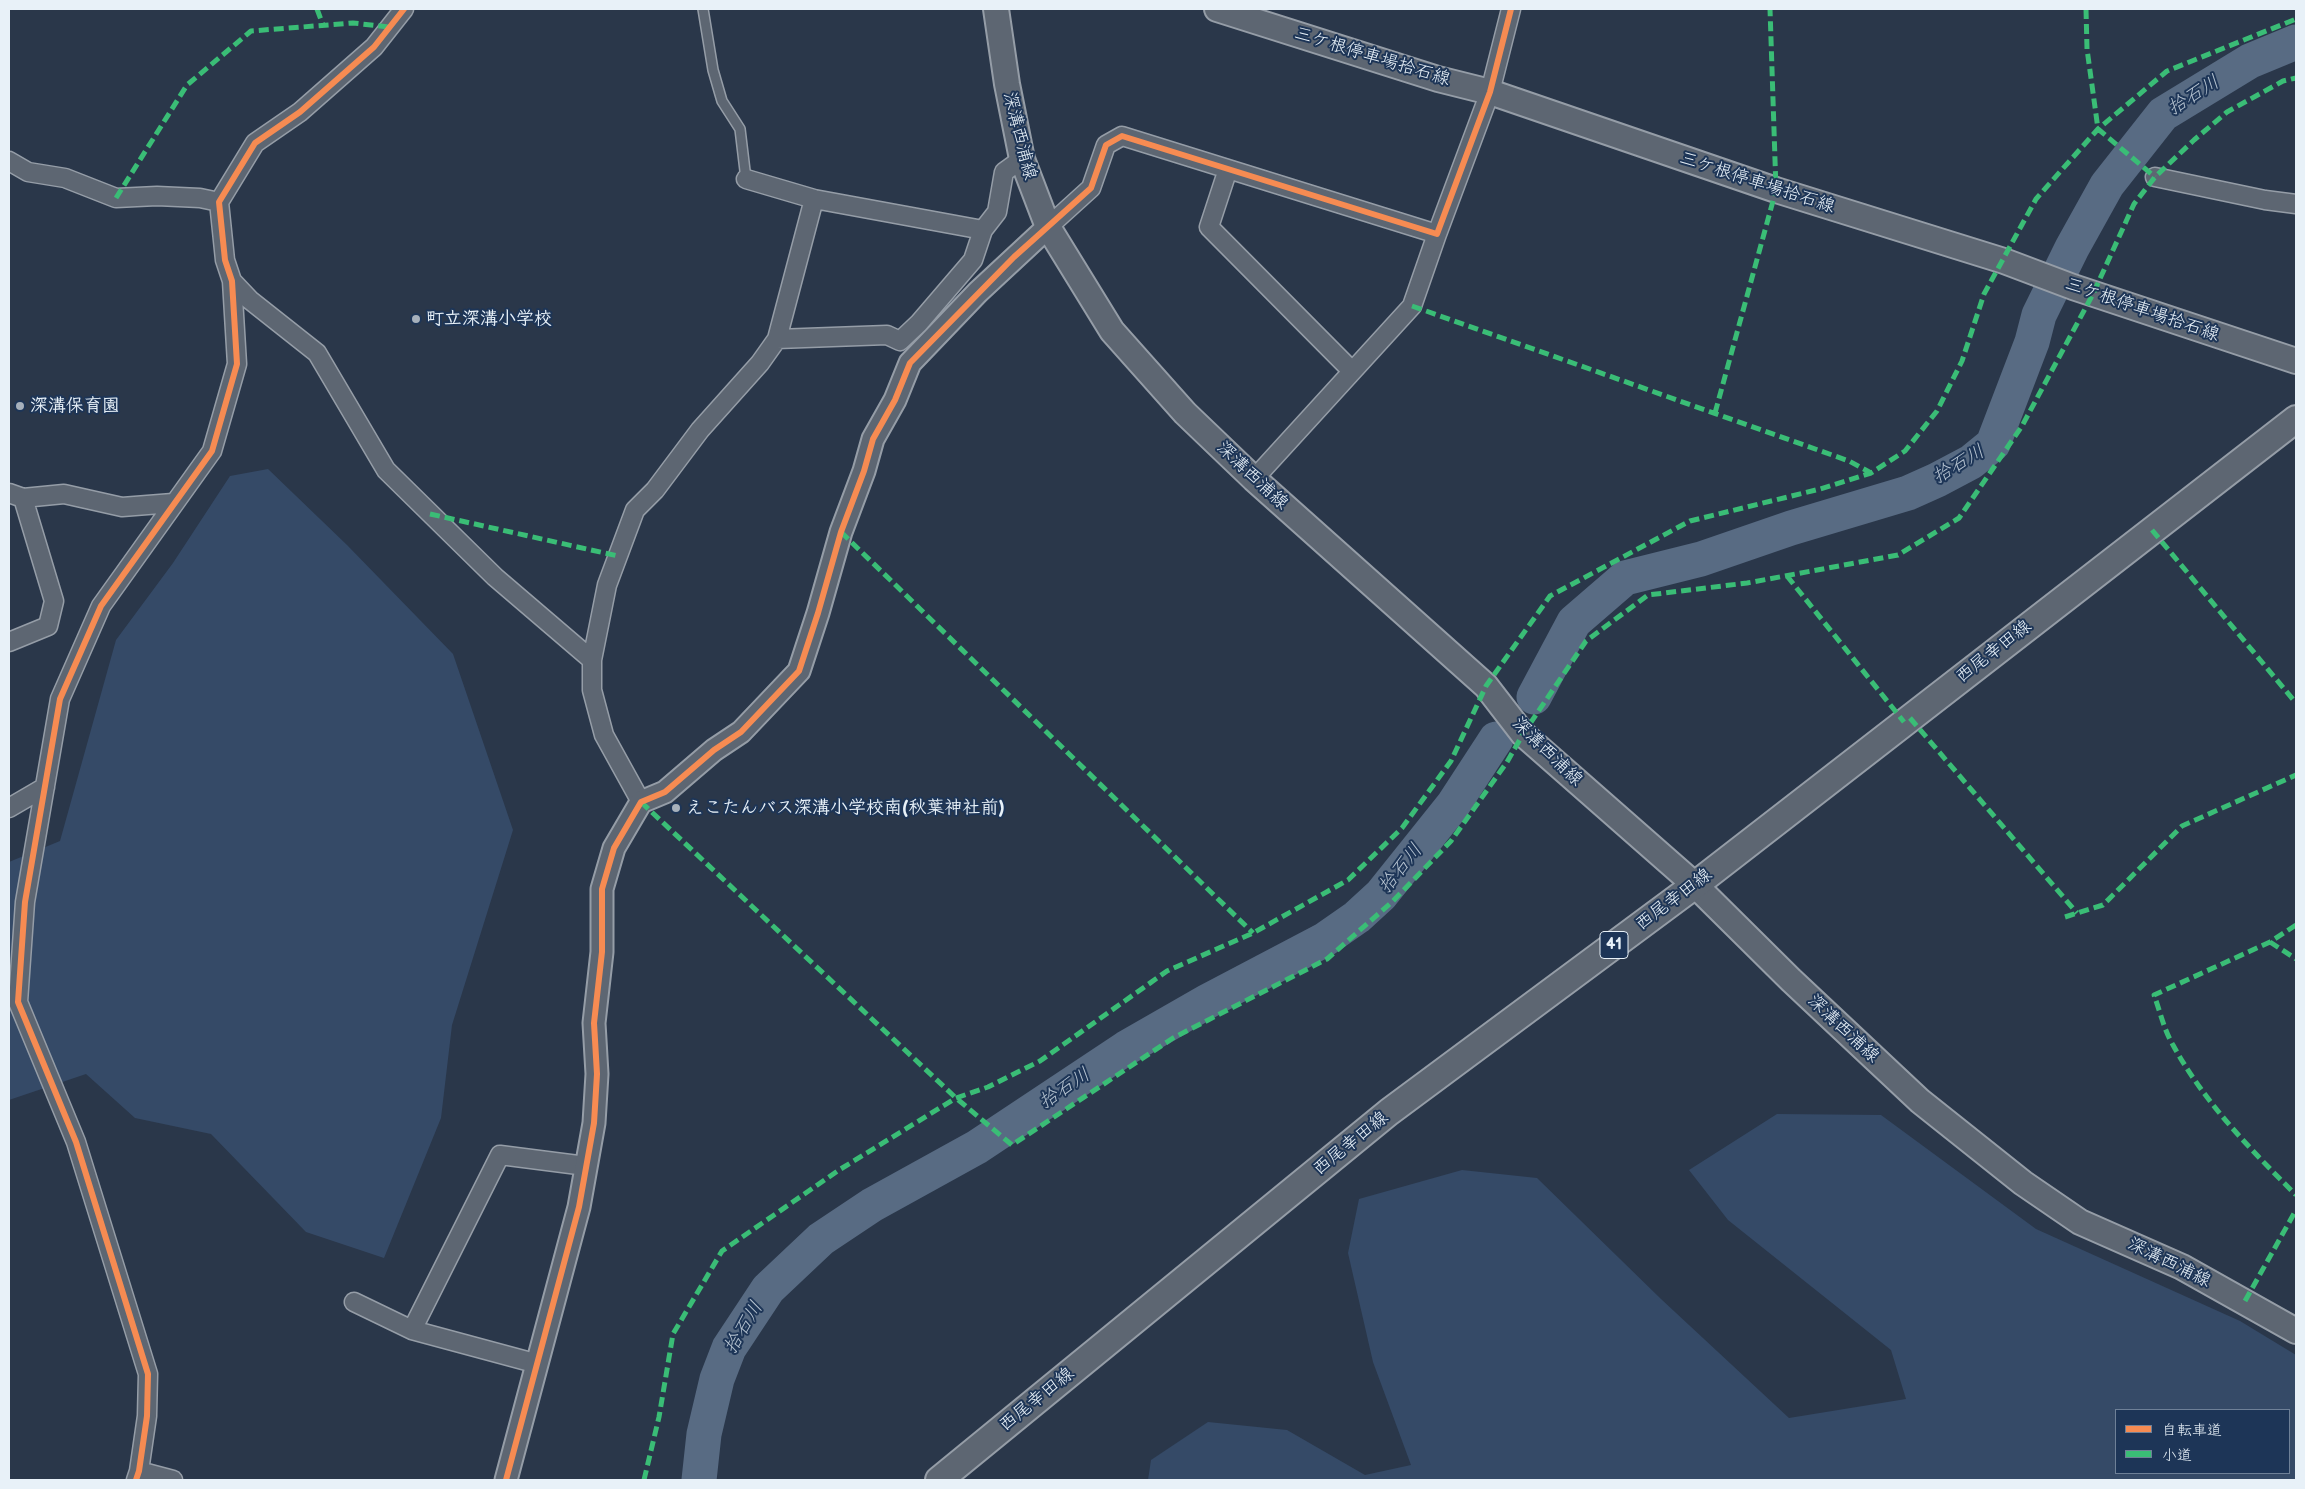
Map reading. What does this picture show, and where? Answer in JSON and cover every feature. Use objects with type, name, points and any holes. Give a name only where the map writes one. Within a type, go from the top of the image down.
[{"type":"main road","name":"深溝西浦線","points":[[996,9],[1006,84],[1022,159],[1033,192],[1048,227],[1112,331],[1185,413],[1254,479],[1486,686],[1524,734],[1695,885],[1791,980],[1920,1101],[2023,1184],[2080,1222],[2182,1267],[2296,1331]]},
{"type":"main road","name":"三ケ根停車場拾石線","points":[[1217,9],[1438,79],[1490,92],[1776,190],[2004,261],[2073,287],[2296,362]]},
{"type":"main road","name":"西尾幸田線","points":[[939,1480],[1389,1112],[1695,885],[2296,419]]},
{"type":"street","points":[[173,1480],[138,1476],[147,1416],[148,1374],[76,1142],[18,1002],[24,902],[60,699],[101,606],[212,451],[237,364],[232,281],[225,260],[220,202],[255,143],[300,112],[374,47],[404,9]]},
{"type":"street","points":[[1254,479],[1412,306],[1490,92],[1511,9]]},
{"type":"street","points":[[506,1480],[579,1207],[594,1123],[597,1074],[594,1023],[602,952],[602,889],[614,848],[641,802],[665,792],[714,750],[741,732],[799,671],[841,532],[864,471],[873,439],[895,400],[910,363],[978,292],[1091,188],[1106,144],[1122,136],[1288,186],[1437,234]]},
{"type":"street","points":[[900,341],[973,260],[983,230],[996,212],[1004,172],[1022,159]]},
{"type":"street","points":[[9,161],[28,172],[65,178],[116,198],[157,196],[200,198],[220,202]]},
{"type":"street","points":[[1228,169],[1208,227],[1352,371]]},
{"type":"street","points":[[2155,177],[2265,200],[2296,204]]},
{"type":"street","points":[[746,179],[814,199],[983,230]]},
{"type":"street","points":[[641,802],[604,735],[592,690],[592,660],[608,586],[635,510],[655,490],[700,430],[760,363],[777,339],[814,199]]},
{"type":"street","points":[[232,281],[250,300],[317,353],[386,470],[495,578],[592,660]]},
{"type":"street","points":[[777,339],[887,335],[900,341],[910,363]]},
{"type":"street","points":[[9,642],[48,626],[54,601],[16,495],[64,494],[122,507],[173,503]]},
{"type":"street","points":[[9,808],[45,787]]},
{"type":"street","points":[[412,1330],[500,1155],[586,1166]]},
{"type":"street","points":[[354,1302],[412,1330],[538,1364]]},
{"type":"lane","points":[[703,9],[713,70],[722,101],[740,129],[746,179]]},
{"type":"shaded area","points":[[268,469],[347,545],[453,654],[513,830],[452,1025],[441,1118],[384,1258],[306,1232],[211,1134],[135,1118],[86,1074],[9,1100],[9,862],[60,841],[116,640],[173,563],[230,476]]},
{"type":"shaded area","points":[[1777,1114],[1881,1115],[2036,1229],[2240,1321],[2296,1355],[2296,1480],[1148,1480],[1151,1460],[1208,1422],[1287,1430],[1365,1475],[1411,1465],[1373,1362],[1348,1253],[1359,1199],[1462,1170],[1537,1178],[1661,1299],[1789,1418],[1906,1399],[1891,1350],[1728,1220],[1689,1170]]},
{"type":"waterway","name":"拾石川","points":[[1534,697],[1574,622],[1625,578],[1701,559],[1791,528],[1908,493],[1971,462],[1993,444],[2032,342],[2039,315],[2072,248],[2107,185],[2163,114],[2250,61],[2296,42]]},
{"type":"waterway","name":"拾石川","points":[[699,1480],[704,1434],[717,1379],[729,1348],[768,1289],[821,1239],[872,1205],[977,1147],[1126,1048],[1208,1001],[1324,940],[1357,917],[1381,895],[1453,805],[1496,739]]},
{"type":"marked path","points":[[317,9],[323,25]]},
{"type":"marked path","points":[[1715,413],[1776,190],[1770,9]]},
{"type":"marked path","points":[[2086,9],[2087,49],[2098,129],[2155,177]]},
{"type":"marked path","points":[[644,1480],[659,1417],[673,1334],[722,1251],[839,1170],[956,1098],[988,1087],[1040,1061],[1167,971],[1253,933],[1348,880],[1402,828],[1451,761],[1486,686],[1550,596],[1690,521],[1820,489],[1871,473],[1905,451],[1937,411],[1962,361],[1984,294],[2036,199],[2098,129],[2167,71],[2296,19]]},
{"type":"marked path","points":[[116,198],[187,85],[251,31],[353,23],[389,27]]},
{"type":"marked path","points":[[641,802],[956,1098],[1012,1145],[1173,1038],[1327,959],[1392,902],[1451,841],[1507,762],[1523,734],[1586,641],[1648,595],[1747,583],[1898,555],[1959,518],[2022,426],[2093,294],[2134,204],[2155,177],[2227,112],[2283,81],[2296,78]]},
{"type":"marked path","points":[[1412,306],[1849,461],[1871,473]]},
{"type":"marked path","points":[[430,514],[618,556]]},
{"type":"marked path","points":[[2152,530],[2296,703]]},
{"type":"marked path","points":[[841,532],[1253,933]]},
{"type":"marked path","points":[[1787,576],[1904,722]]},
{"type":"marked path","points":[[1910,718],[2077,913]]},
{"type":"marked path","points":[[2065,917],[2103,905],[2182,826],[2296,775]]},
{"type":"marked path","points":[[2296,925],[2270,942],[2154,995],[2170,1039],[2199,1086],[2245,1142],[2296,1195]]},
{"type":"marked path","points":[[2270,942],[2296,959]]},
{"type":"marked path","points":[[2245,1301],[2296,1210]]},
{"type":"cycle path","points":[[136,1480],[147,1416],[148,1374],[76,1142],[18,1002],[25,902],[60,699],[101,606],[212,451],[237,364],[232,281],[225,260],[219,202],[255,143],[300,112],[374,47],[404,9]]},
{"type":"cycle path","points":[[506,1480],[579,1207],[594,1123],[597,1074],[594,1023],[602,952],[602,889],[614,848],[641,802],[665,792],[714,750],[741,732],[799,671],[841,532],[864,471],[873,439],[895,400],[910,363],[1014,257],[1091,188],[1106,145],[1122,136],[1437,234],[1490,92],[1511,9]]},
{"type":"place","name":"町立深溝小学校","points":[[416,319]]},
{"type":"place","name":"深溝保育園","points":[[20,406]]},
{"type":"place","name":"えこたんバス深溝小学校南(秋葉神社前)","points":[[676,808]]}]
